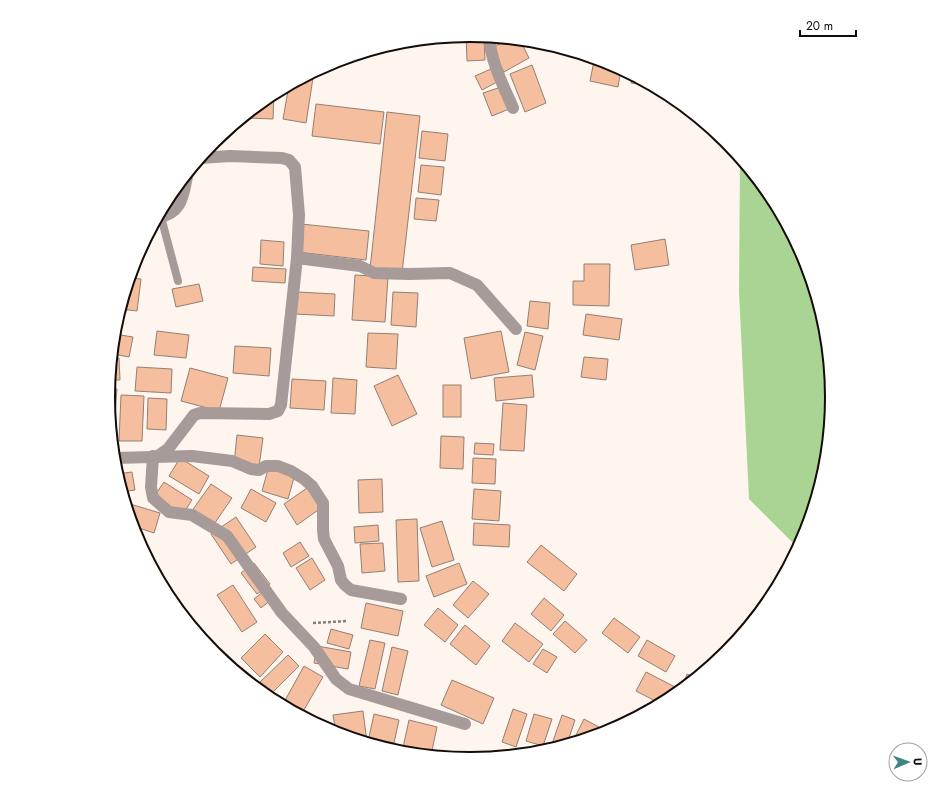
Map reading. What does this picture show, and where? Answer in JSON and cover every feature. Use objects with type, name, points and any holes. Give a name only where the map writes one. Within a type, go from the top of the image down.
[{"type":"street","points":[[490,43],[496,69],[514,108]]},
{"type":"street","points":[[155,456],[168,449],[194,415],[200,413],[269,414],[278,411],[281,404],[297,258],[299,216],[297,173],[295,167],[289,160],[282,158],[230,156],[208,157]]},
{"type":"street","points":[[165,216],[171,214],[181,204],[185,185]]},
{"type":"street","points":[[297,258],[360,266],[374,273],[450,273],[477,285],[516,329]]},
{"type":"street","points":[[155,456],[151,487],[153,498],[169,512],[192,515],[227,536],[282,613],[314,647],[336,680],[349,689],[465,724]]},
{"type":"street","points":[[121,458],[192,456],[232,461],[251,469],[259,470],[266,466],[278,466],[291,471],[312,486],[323,503],[324,538],[338,566],[341,580],[345,585],[351,590],[401,599]]},
{"type":"lane","points":[[161,223],[178,281]]},
{"type":"path","points":[[308,621],[315,623],[348,621]]},
{"type":"green space","points":[[740,167],[765,200],[798,261],[813,305],[822,351],[825,397],[822,443],[813,489],[793,543],[749,499],[739,292]]},
{"type":"building","points":[[466,42],[484,43],[485,60],[467,61]]},
{"type":"building","points":[[500,44],[523,46],[529,58],[504,72],[491,48]]},
{"type":"building","points":[[593,64],[620,76],[618,87],[590,81]]},
{"type":"building","points":[[532,65],[546,103],[525,112],[510,74]]},
{"type":"building","points":[[491,69],[497,82],[482,90],[475,76]]},
{"type":"building","points":[[313,79],[306,123],[283,119],[288,93]]},
{"type":"building","points":[[501,87],[509,109],[492,116],[483,93]]},
{"type":"building","points":[[274,102],[273,119],[250,118]]},
{"type":"building","points":[[316,104],[384,112],[380,144],[312,136]]},
{"type":"building","points":[[387,112],[420,116],[402,273],[370,269]]},
{"type":"building","points":[[422,131],[448,134],[445,161],[419,158]]},
{"type":"building","points":[[421,165],[444,167],[441,195],[418,192]]},
{"type":"building","points":[[416,198],[439,200],[436,221],[414,219]]},
{"type":"building","points":[[301,224],[369,231],[366,260],[298,252]]},
{"type":"building","points":[[665,239],[669,265],[635,270],[631,245]]},
{"type":"building","points":[[261,240],[284,242],[283,266],[260,264]]},
{"type":"building","points":[[584,264],[610,264],[609,306],[573,305],[573,281],[584,281]]},
{"type":"building","points":[[253,267],[286,269],[285,283],[252,281]]},
{"type":"building","points":[[355,275],[388,277],[385,322],[352,320]]},
{"type":"building","points":[[136,279],[141,279],[137,311],[126,310]]},
{"type":"building","points":[[199,284],[203,301],[176,307],[172,289]]},
{"type":"building","points":[[298,292],[335,294],[334,316],[296,314]]},
{"type":"building","points":[[393,292],[418,293],[416,327],[391,325]]},
{"type":"building","points":[[530,301],[550,303],[548,329],[527,326]]},
{"type":"building","points":[[586,314],[622,319],[619,340],[583,335]]},
{"type":"building","points":[[157,331],[189,335],[186,358],[154,355]]},
{"type":"building","points":[[501,331],[509,372],[471,379],[464,338]]},
{"type":"building","points":[[525,332],[543,336],[535,370],[517,365]]},
{"type":"building","points":[[368,333],[398,334],[396,369],[366,367]]},
{"type":"building","points":[[121,335],[133,337],[129,357],[118,355]]},
{"type":"building","points":[[235,346],[271,348],[269,376],[233,373]]},
{"type":"building","points":[[584,357],[608,359],[606,380],[581,377]]},
{"type":"building","points":[[117,358],[119,358],[120,380],[116,380]]},
{"type":"building","points":[[137,367],[172,369],[171,393],[135,391]]},
{"type":"building","points":[[190,368],[228,378],[219,411],[181,401]]},
{"type":"building","points":[[398,375],[417,414],[392,426],[374,386]]},
{"type":"building","points":[[532,375],[534,397],[496,401],[494,378]]},
{"type":"building","points":[[333,378],[357,380],[355,414],[331,413]]},
{"type":"building","points":[[292,379],[326,381],[324,410],[290,408]]},
{"type":"building","points":[[443,385],[461,385],[461,417],[443,417]]},
{"type":"building","points":[[115,389],[117,389],[115,408]]},
{"type":"building","points":[[121,395],[144,396],[142,441],[119,441]]},
{"type":"building","points":[[148,398],[167,399],[166,430],[147,429]]},
{"type":"building","points":[[503,403],[527,405],[524,451],[500,450]]},
{"type":"building","points":[[237,435],[263,438],[259,467],[234,464]]},
{"type":"building","points":[[441,436],[464,437],[463,469],[440,468]]},
{"type":"building","points":[[475,443],[494,444],[493,455],[474,454]]},
{"type":"building","points":[[180,458],[209,476],[199,494],[169,476]]},
{"type":"building","points":[[473,458],[496,459],[495,484],[472,483]]},
{"type":"building","points":[[269,466],[295,474],[288,499],[262,491]]},
{"type":"building","points":[[132,472],[135,490],[128,491],[124,473]]},
{"type":"building","points":[[382,479],[383,512],[359,513],[358,480]]},
{"type":"building","points":[[164,482],[192,500],[181,517],[153,498]]},
{"type":"building","points":[[211,484],[232,498],[210,530],[189,515]]},
{"type":"building","points":[[307,488],[321,508],[297,525],[284,504]]},
{"type":"building","points":[[251,489],[276,503],[266,522],[241,508]]},
{"type":"building","points":[[474,489],[501,491],[499,521],[472,519]]},
{"type":"building","points":[[132,505],[160,513],[154,533],[140,528]]},
{"type":"building","points":[[236,517],[256,547],[231,564],[211,534]]},
{"type":"building","points":[[417,519],[419,581],[398,582],[396,520]]},
{"type":"building","points":[[442,521],[454,560],[432,567],[420,528]]},
{"type":"building","points":[[474,523],[510,525],[509,547],[473,545]]},
{"type":"building","points":[[378,525],[379,541],[355,543],[354,527]]},
{"type":"building","points":[[300,542],[309,556],[291,567],[283,553]]},
{"type":"building","points":[[383,543],[385,571],[362,573],[360,544]]},
{"type":"building","points":[[541,545],[577,574],[564,591],[527,562]]},
{"type":"building","points":[[312,558],[325,580],[310,590],[296,568]]},
{"type":"building","points":[[254,563],[270,584],[257,594],[241,573]]},
{"type":"building","points":[[459,563],[467,584],[434,597],[426,576]]},
{"type":"building","points":[[473,581],[489,594],[468,618],[453,605]]},
{"type":"building","points":[[233,585],[257,622],[242,632],[217,595]]},
{"type":"building","points":[[264,591],[271,600],[261,608],[254,599]]},
{"type":"building","points":[[544,598],[564,615],[551,631],[531,614]]},
{"type":"building","points":[[366,603],[403,611],[398,636],[361,628]]},
{"type":"building","points":[[438,608],[458,625],[445,642],[424,625]]},
{"type":"building","points":[[614,618],[640,637],[628,653],[602,633]]},
{"type":"building","points":[[565,621],[587,640],[575,653],[553,634]]},
{"type":"building","points":[[515,623],[543,644],[529,662],[502,641]]},
{"type":"building","points":[[465,625],[490,646],[476,665],[450,644]]},
{"type":"building","points":[[331,629],[353,635],[349,649],[327,643]]},
{"type":"building","points":[[265,634],[283,652],[260,677],[241,658]]},
{"type":"building","points":[[370,640],[385,643],[375,689],[359,686]]},
{"type":"building","points":[[647,640],[675,656],[666,672],[638,656]]},
{"type":"building","points":[[317,646],[351,652],[348,669],[314,663]]},
{"type":"building","points":[[392,647],[408,651],[398,695],[382,691]]},
{"type":"building","points":[[543,649],[557,657],[547,673],[533,664]]},
{"type":"building","points":[[288,655],[299,666],[273,692],[259,683]]},
{"type":"building","points":[[304,666],[323,677],[304,710],[285,700]]},
{"type":"building","points":[[646,672],[675,687],[654,700],[636,691]]},
{"type":"building","points":[[687,674],[690,675],[686,679],[685,680]]},
{"type":"building","points":[[452,680],[494,698],[483,724],[441,705]]},
{"type":"building","points":[[513,709],[527,714],[516,747],[502,742]]},
{"type":"building","points":[[363,711],[366,736],[335,725],[333,715]]},
{"type":"building","points":[[374,714],[399,720],[394,743],[369,737]]},
{"type":"building","points":[[534,714],[552,719],[544,744],[539,745],[526,741]]},
{"type":"building","points":[[562,715],[575,720],[569,738],[553,742]]},
{"type":"building","points":[[584,719],[599,727],[584,733],[576,736]]},
{"type":"building","points":[[409,720],[437,727],[432,750],[403,745]]}]
